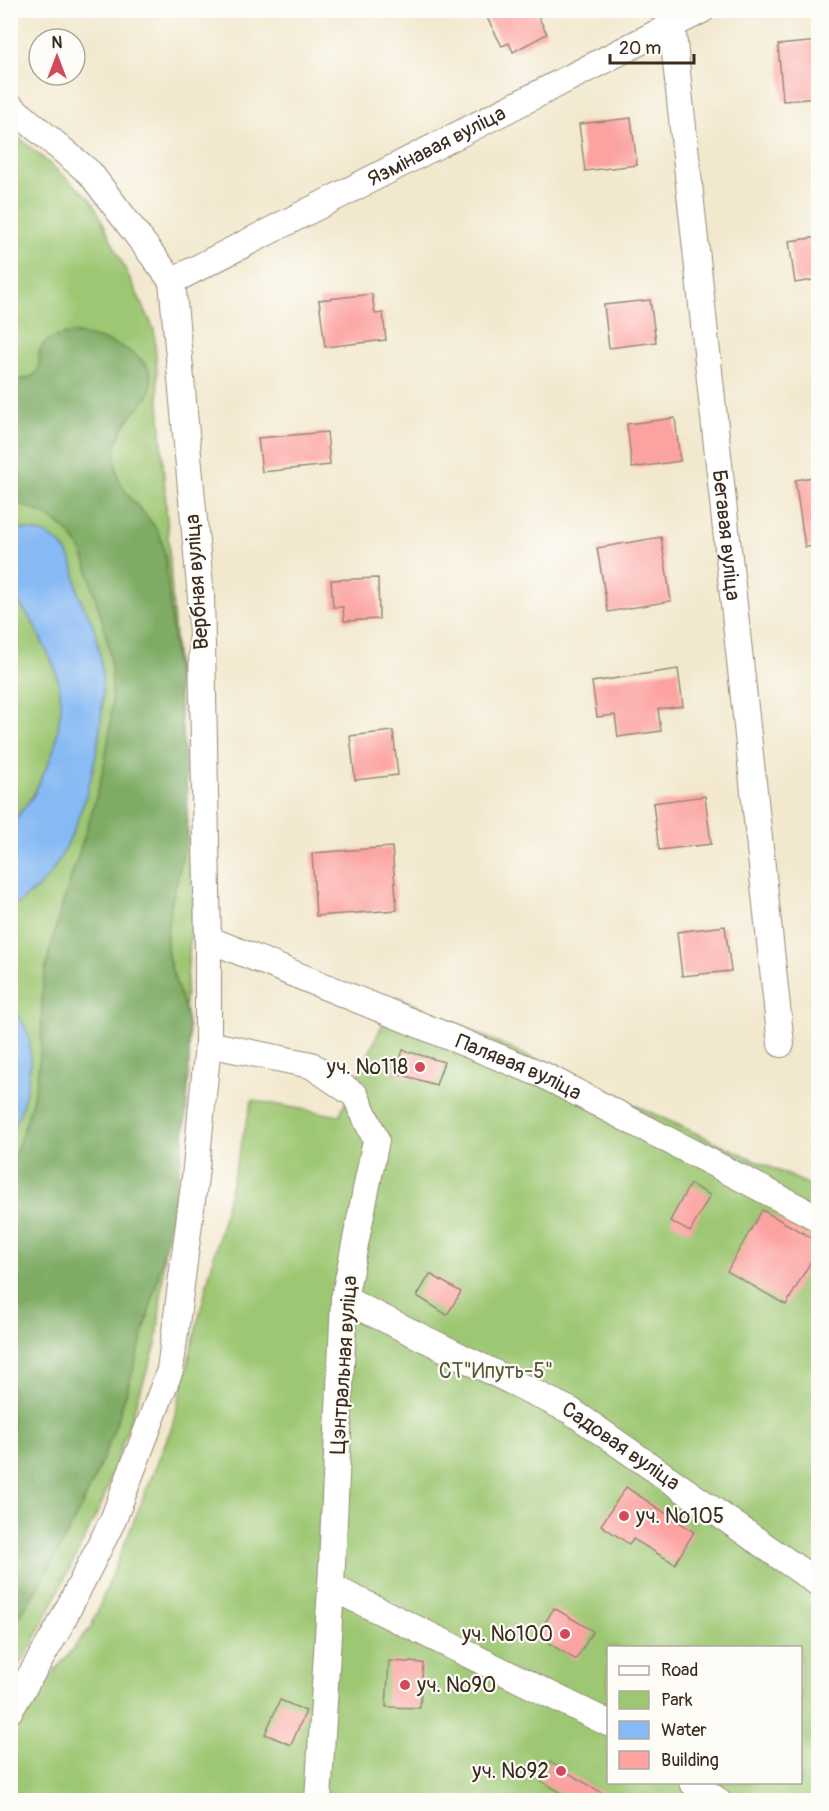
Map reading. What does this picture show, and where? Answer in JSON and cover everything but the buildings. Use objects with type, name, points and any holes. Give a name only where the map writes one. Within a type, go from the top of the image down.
[{"type":"street","name":"Язмінавая вуліца","points":[[172,281],[702,10]]},
{"type":"street","name":"Бегавая вуліца","points":[[672,25],[781,1044]]},
{"type":"street","points":[[10,106],[90,173],[172,281]]},
{"type":"street","name":"Вербная вуліца","points":[[10,1710],[57,1631],[112,1520],[170,1370],[195,1177],[208,1044],[201,597],[172,281]]},
{"type":"street","name":"Палявая вуліца","points":[[208,939],[543,1075],[819,1218]]},
{"type":"street","name":"Цэнтральная вуліца","points":[[208,1044],[311,1065],[355,1095],[376,1140],[344,1299],[331,1587],[318,1800]]},
{"type":"street","name":"Садовая вуліца","points":[[344,1299],[571,1411],[819,1583]]},
{"type":"street","points":[[331,1587],[607,1722]]},
{"type":"street","points":[[695,1784],[717,1800]]},
{"type":"green space","points":[[11,131],[92,200],[154,329],[193,904],[157,1342],[102,1503],[29,1651],[11,1675]]},
{"type":"green space","points":[[72,333],[97,338],[126,349],[147,366],[151,378],[147,397],[120,434],[115,456],[117,472],[124,489],[153,524],[165,554],[184,753],[187,809],[184,852],[170,909],[167,938],[170,963],[188,1023],[189,1070],[184,1139],[173,1207],[140,1347],[116,1425],[71,1527],[11,1631],[11,1168],[28,1116],[37,1078],[41,1045],[42,994],[47,964],[60,912],[95,803],[104,766],[110,729],[112,690],[106,635],[82,553],[62,527],[32,509],[11,503],[10,378],[25,379],[33,376],[38,369],[39,352],[42,346],[54,337]]},
{"type":"green space","name":"СТ\"Ипуть-5\"","points":[[396,996],[818,1189],[818,1800],[11,1800],[11,1724],[91,1627],[173,1424],[252,1100],[339,1116]]},
{"type":"water","points":[[11,530],[40,532],[56,541],[69,555],[79,596],[92,622],[100,656],[102,710],[92,772],[73,832],[46,879],[11,908],[11,824],[33,796],[50,760],[56,742],[61,707],[55,668],[32,621],[11,592]]},
{"type":"water","points":[[11,1008],[25,1027],[29,1038],[30,1065],[21,1109],[11,1131]]},
{"type":"place","name":"уч. №118","points":[[420,1067]]},
{"type":"place","name":"уч. №105","points":[[624,1516]]},
{"type":"place","name":"уч. №100","points":[[565,1634]]},
{"type":"place","name":"уч. №90","points":[[405,1685]]},
{"type":"place","name":"уч. №92","points":[[561,1771]]}]
